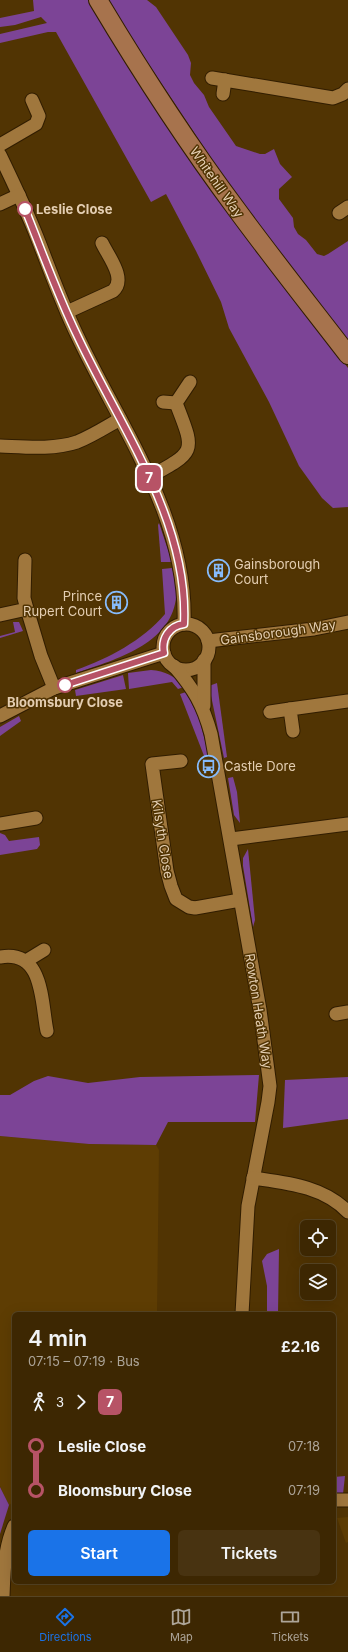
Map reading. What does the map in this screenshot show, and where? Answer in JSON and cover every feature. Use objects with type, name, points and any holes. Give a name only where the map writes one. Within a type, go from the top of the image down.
[{"type":"main road","name":"Whitehill Way","points":[[98,0],[212,175],[294,287],[348,355]]},
{"type":"street","points":[[223,94],[218,79],[333,98],[346,92]]},
{"type":"street","points":[[0,145],[36,124],[39,116],[32,100]]},
{"type":"street","points":[[0,155],[19,195],[85,353],[149,477],[168,524],[179,564],[183,597],[184,624]]},
{"type":"street","points":[[0,204],[19,195]]},
{"type":"street","points":[[67,312],[113,291],[117,286],[119,281],[118,273],[102,243]]},
{"type":"street","points":[[149,477],[181,459],[188,450],[189,440],[169,402],[190,382]]},
{"type":"street","points":[[0,446],[59,446],[76,442],[93,435],[120,419]]},
{"type":"street","points":[[25,560],[24,598],[40,656],[54,688]]},
{"type":"street","points":[[0,615],[27,609]]},
{"type":"street","name":"Gainsborough Way","points":[[208,641],[314,628],[348,622]]},
{"type":"street","points":[[184,624],[200,629],[205,634],[208,641],[208,653],[204,660],[193,669],[181,669],[174,666],[168,662],[164,653],[164,641],[166,635],[174,627],[184,624]]},
{"type":"street","points":[[0,716],[54,688],[164,653]]},
{"type":"street","name":"Rowton Heath Way","points":[[204,660],[204,709],[213,740],[231,839],[240,900],[260,1010],[270,1086],[248,1206],[242,1312]]},
{"type":"street","name":"Rowton Heath Way","points":[[174,666],[190,686],[204,709]]},
{"type":"street","points":[[270,712],[348,701]]},
{"type":"street","points":[[290,709],[293,731]]},
{"type":"street","name":"Kilsyth Close","points":[[181,760],[152,764],[167,871],[173,893],[180,902],[195,908],[240,900]]},
{"type":"street","points":[[0,824],[36,818]]},
{"type":"street","points":[[231,839],[348,824]]},
{"type":"street","points":[[26,961],[44,950]]},
{"type":"street","points":[[0,957],[16,957],[26,961],[35,972],[40,985],[47,1031]]},
{"type":"street","points":[[253,1178],[319,1191],[334,1200],[348,1212]]},
{"type":"street","points":[[336,1500],[348,1500]]},
{"type":"street","points":[[3,1596],[5,1555],[8,1540],[12,1531]]},
{"type":"shaded area","points":[[33,0],[88,0],[268,265],[348,368],[348,507],[333,508],[322,498],[299,466],[269,402],[229,328],[221,302],[166,194],[151,202],[56,32],[48,32],[0,43],[0,34],[47,23],[41,17],[15,25],[0,27],[0,18],[34,11]]},
{"type":"shaded area","points":[[108,0],[147,0],[156,7],[188,55],[191,63],[190,75],[194,83],[204,95],[209,107],[236,146],[260,154],[265,154],[274,149],[280,164],[292,177],[279,189],[279,199],[293,218],[294,227],[298,234],[306,240],[317,254],[324,256],[348,241],[348,343],[223,176]]},
{"type":"shaded area","points":[[159,523],[172,562],[161,562]]},
{"type":"shaded area","points":[[172,568],[176,586],[176,600],[170,619],[161,631],[135,650],[105,663],[76,673],[76,670],[101,660],[124,648],[156,624],[165,614],[162,569]]},
{"type":"shaded area","points":[[13,622],[19,622],[23,631],[0,638],[0,636],[15,632]]},
{"type":"shaded area","points":[[151,670],[169,675],[184,687],[178,689],[172,682],[129,689],[128,673]]},
{"type":"shaded area","points":[[123,675],[126,689],[76,696],[75,690]]},
{"type":"shaded area","points":[[217,683],[227,757],[224,758],[209,686]]},
{"type":"shaded area","points":[[186,692],[199,718],[210,760],[206,761],[180,694]]},
{"type":"shaded area","points":[[19,716],[21,721],[0,736],[0,727]]},
{"type":"shaded area","points":[[233,777],[237,792],[240,823],[234,815],[228,778]]},
{"type":"shaded area","points":[[0,833],[5,835],[9,841],[39,837],[40,845],[37,849],[0,855]]},
{"type":"shaded area","points":[[248,849],[255,920],[253,927],[243,866],[243,858]]},
{"type":"shaded area","points":[[259,1075],[255,1122],[168,1122],[156,1145],[89,1144],[0,1136],[0,1095],[10,1095],[34,1081],[48,1076],[88,1083],[140,1077]]},
{"type":"shaded area","points":[[348,1077],[348,1119],[283,1128],[285,1080]]},
{"type":"shaded area","points":[[0,1136],[89,1144],[156,1145],[159,1150],[157,1312],[12,1312],[12,1503],[9,1505],[0,1486]]},
{"type":"shaded area","points":[[279,1249],[278,1312],[267,1312],[267,1286],[262,1261],[267,1254]]},
{"type":"shaded area","points":[[345,1476],[343,1494],[336,1495],[336,1477]]},
{"type":"shaded area","points":[[0,1487],[9,1505],[0,1534]]},
{"type":"shaded area","points":[[348,1517],[348,1542],[346,1543],[337,1518]]},
{"type":"bus line","name":"7","points":[[25,209],[76,334],[137,450],[149,477],[168,524],[180,568],[183,589],[184,624],[174,627],[166,635],[163,648],[164,653],[65,685]]},
{"type":"place","name":"Leslie Close","points":[[25,209]]},
{"type":"place","name":"Gainsborough Court","points":[[219,571]]},
{"type":"place","name":"Prince Rupert Court","points":[[117,603]]},
{"type":"place","name":"Bloomsbury Close","points":[[65,685]]},
{"type":"place","name":"Castle Dore","points":[[208,766]]}]
